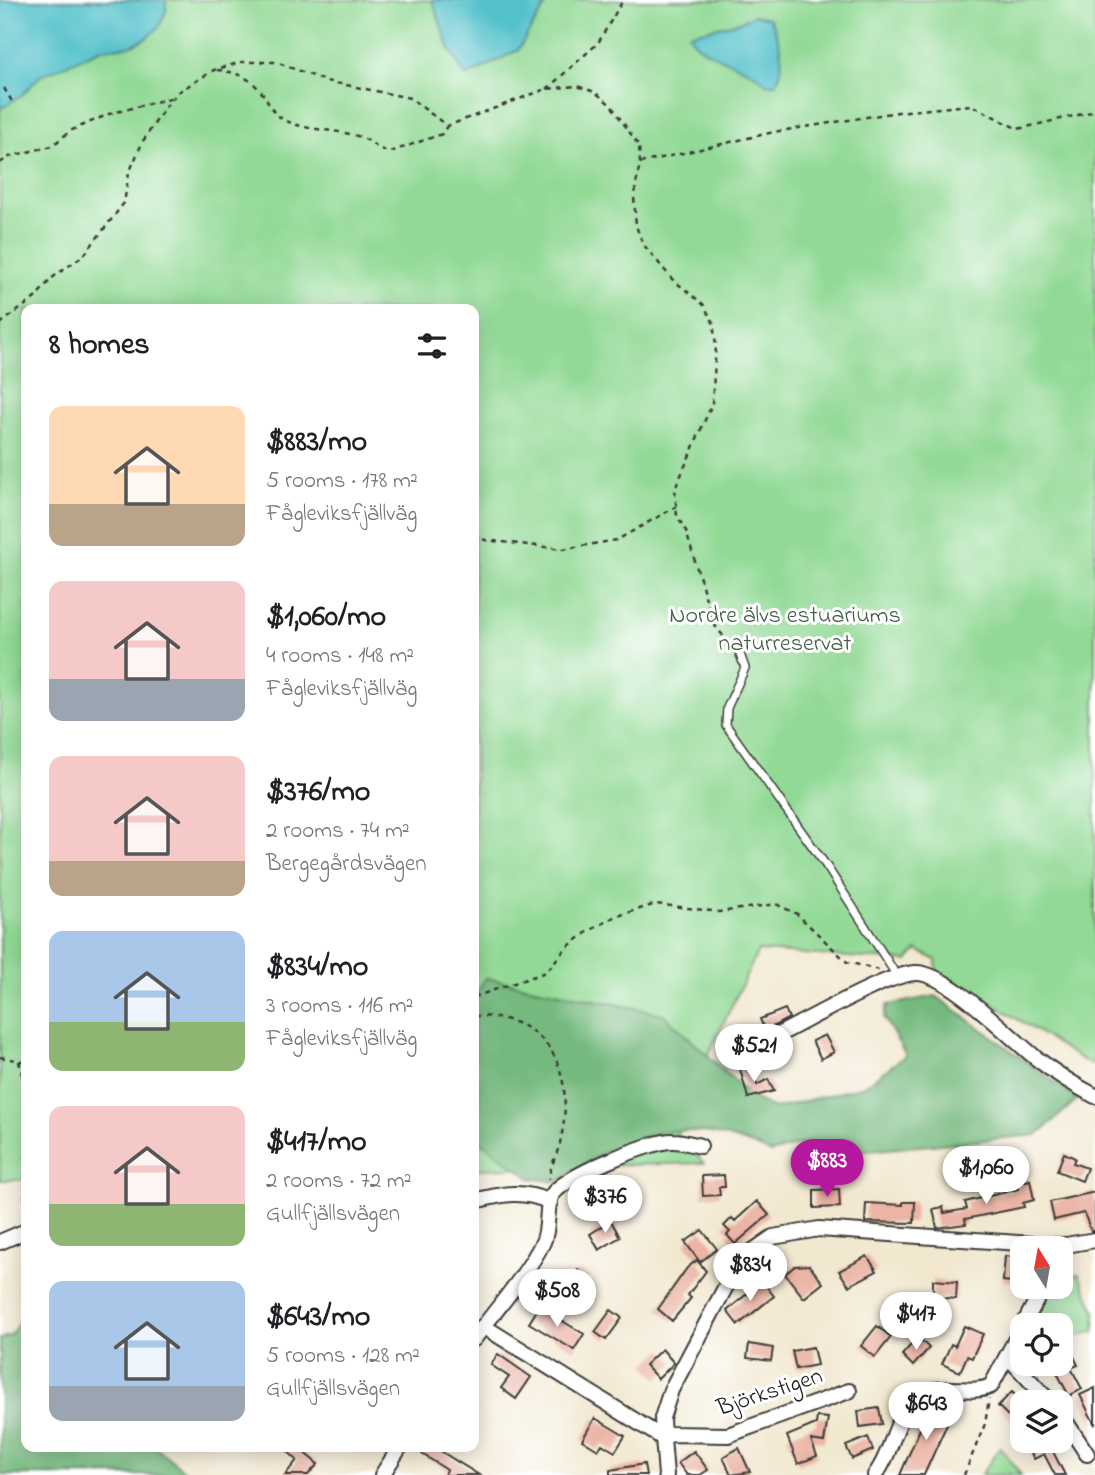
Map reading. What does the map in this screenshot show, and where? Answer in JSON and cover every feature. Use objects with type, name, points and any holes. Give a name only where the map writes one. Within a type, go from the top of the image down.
[{"type":"street","points":[[764,1042],[897,976],[925,973],[962,995],[1065,1080],[1095,1096]]},
{"type":"street","points":[[479,1332],[541,1245],[550,1223],[553,1197],[584,1173],[640,1148],[673,1141],[700,1146]]},
{"type":"street","points":[[479,1200],[506,1193],[527,1192],[553,1197]]},
{"type":"street","points":[[666,1475],[662,1418],[671,1390],[725,1288],[750,1253],[773,1237],[819,1229],[1010,1247]]},
{"type":"street","points":[[0,1242],[21,1234]]},
{"type":"street","points":[[1073,1248],[1095,1240]]},
{"type":"street","points":[[875,1475],[891,1452],[902,1412],[923,1395],[937,1390],[991,1386],[1036,1299]]},
{"type":"street","points":[[483,1326],[663,1438]]},
{"type":"street","points":[[1007,1357],[1039,1390]]},
{"type":"street","name":"Björkstigen","points":[[663,1438],[671,1434],[728,1435],[849,1391]]},
{"type":"street","points":[[1073,1433],[1087,1454]]},
{"type":"street","points":[[382,1475],[397,1452]]},
{"type":"lane","points":[[740,654],[745,668],[727,708],[726,725],[827,867],[897,976]]},
{"type":"path","points":[[546,89],[598,43],[623,0]]},
{"type":"path","points":[[27,304],[52,278],[84,255],[124,203],[129,173],[142,141],[173,98],[214,70],[241,62],[276,62],[326,81],[410,98],[447,126]]},
{"type":"path","points":[[214,70],[234,71],[258,86],[278,116],[301,125],[361,137],[383,152],[442,134],[447,126],[546,89],[577,86],[596,92],[619,114],[639,146],[640,163],[634,196],[636,226],[643,244],[671,279],[703,304],[713,322],[716,346],[712,404],[675,489],[677,516],[685,531],[713,623],[740,654]]},
{"type":"path","points":[[4,88],[13,103]]},
{"type":"path","points":[[0,163],[10,156],[52,146],[70,131],[109,114],[173,98]]},
{"type":"path","points":[[640,163],[774,132],[898,112],[971,105],[1018,129],[1095,111]]},
{"type":"path","points":[[0,324],[21,308]]},
{"type":"path","points":[[479,537],[572,548],[617,540],[677,506]]},
{"type":"path","points":[[479,995],[546,972],[566,948],[586,933],[614,917],[656,904],[719,912],[776,904],[797,914],[847,962],[897,976]]},
{"type":"path","points":[[479,1017],[514,1021],[531,1028],[562,1069],[567,1086],[560,1143],[550,1171],[553,1197]]},
{"type":"path","points":[[0,1057],[19,1061],[21,1070]]},
{"type":"path","points":[[964,1475],[985,1424],[991,1386]]},
{"type":"green space","name":"Nordre älvs estuariums naturreservat","points":[[0,0],[1095,0],[1095,1057],[1091,1065],[974,992],[937,973],[936,960],[917,950],[908,961],[758,951],[702,1068],[677,1135],[704,1163],[479,1169],[479,304],[21,304],[21,1180],[0,1180]]},
{"type":"green space","points":[[486,978],[663,1014],[752,1097],[774,1109],[864,1086],[906,1055],[884,1018],[887,1005],[936,996],[1078,1099],[1037,1135],[866,1151],[806,1143],[771,1153],[712,1133],[660,1133],[611,1149],[558,1182],[530,1178],[479,1141],[479,988]]},
{"type":"green space","points":[[1079,1274],[1095,1311],[1095,1331],[1073,1337],[1073,1313],[1038,1313],[1045,1299],[1073,1299],[1073,1275]]},
{"type":"green space","points":[[21,1318],[21,1452],[161,1452],[190,1475],[0,1475],[0,1339],[11,1335]]},
{"type":"green space","points":[[1000,1447],[1021,1475],[981,1475]]},
{"type":"water","points":[[0,0],[166,0],[166,11],[159,27],[147,38],[130,46],[102,49],[40,76],[21,96],[0,109]]},
{"type":"water","points":[[432,0],[549,0],[518,50],[466,77],[449,47]]},
{"type":"water","points":[[754,15],[769,18],[779,42],[781,69],[775,84],[766,84],[749,71],[703,49],[689,34],[739,22]]},
{"type":"building","points":[[785,1009],[789,1018],[765,1031],[760,1019]]},
{"type":"building","points":[[825,1035],[834,1052],[821,1059],[812,1041]]},
{"type":"building","points":[[751,1066],[757,1085],[768,1079],[774,1091],[748,1098],[740,1069]]},
{"type":"building","points":[[1064,1153],[1075,1158],[1073,1163],[1087,1168],[1082,1181],[1057,1171]]},
{"type":"building","points":[[724,1175],[725,1187],[719,1187],[720,1195],[703,1196],[702,1176]]},
{"type":"building","points":[[1030,1180],[1034,1200],[1023,1203],[1024,1207],[965,1219],[966,1224],[937,1228],[933,1209],[943,1207],[944,1213],[967,1209],[965,1202],[1018,1189],[1017,1183]]},
{"type":"building","points":[[839,1189],[840,1207],[814,1208],[814,1190]]},
{"type":"building","points":[[1095,1192],[1095,1231],[1091,1231],[1084,1213],[1054,1220],[1050,1202]]},
{"type":"building","points":[[757,1201],[769,1215],[735,1244],[727,1235],[730,1232],[724,1226],[732,1218],[735,1221]]},
{"type":"building","points":[[903,1202],[915,1202],[914,1223],[865,1222],[866,1203],[903,1205]]},
{"type":"building","points":[[611,1221],[620,1237],[599,1250],[590,1234]]},
{"type":"building","points":[[702,1230],[717,1249],[700,1262],[685,1242]]},
{"type":"building","points":[[867,1256],[877,1271],[849,1286],[839,1271]]},
{"type":"building","points":[[1005,1256],[1010,1257],[1010,1282],[1003,1281]]},
{"type":"building","points":[[697,1260],[706,1271],[688,1295],[691,1298],[672,1321],[658,1309],[687,1268]]},
{"type":"building","points":[[809,1265],[823,1283],[804,1298],[785,1274],[795,1266]]},
{"type":"building","points":[[578,1270],[590,1278],[578,1295],[566,1287]]},
{"type":"building","points":[[933,1280],[957,1282],[956,1299],[933,1297]]},
{"type":"building","points":[[762,1281],[774,1296],[738,1325],[727,1311]]},
{"type":"building","points":[[539,1307],[584,1334],[574,1350],[529,1323]]},
{"type":"building","points":[[611,1310],[622,1318],[606,1340],[595,1332]]},
{"type":"building","points":[[877,1326],[891,1337],[875,1357],[861,1346]]},
{"type":"building","points":[[964,1326],[983,1334],[972,1358],[967,1356],[960,1372],[942,1364],[951,1344],[955,1346]]},
{"type":"building","points":[[918,1337],[929,1348],[913,1366],[902,1355]]},
{"type":"building","points":[[749,1344],[773,1348],[771,1361],[747,1358]]},
{"type":"building","points":[[813,1347],[817,1365],[796,1369],[792,1351]]},
{"type":"building","points":[[662,1349],[674,1363],[658,1379],[645,1365]]},
{"type":"building","points":[[498,1354],[531,1377],[516,1399],[501,1388],[509,1377],[491,1365]]},
{"type":"building","points":[[1073,1372],[1082,1389],[1073,1394],[1073,1390],[1066,1390],[1059,1376],[1073,1376]]},
{"type":"building","points":[[1095,1388],[1095,1425],[1080,1395]]},
{"type":"building","points":[[1010,1394],[1010,1418],[998,1406]]},
{"type":"building","points":[[930,1406],[951,1415],[924,1475],[900,1475]]},
{"type":"building","points":[[879,1408],[882,1424],[860,1427],[858,1411]]},
{"type":"building","points":[[817,1417],[828,1418],[824,1442],[811,1440],[817,1456],[798,1464],[787,1436],[816,1424]]},
{"type":"building","points":[[595,1418],[625,1436],[615,1452],[602,1444],[598,1450],[582,1440]]},
{"type":"building","points":[[868,1437],[873,1450],[852,1459],[846,1446]]},
{"type":"building","points":[[739,1448],[750,1472],[731,1475],[723,1457]]},
{"type":"building","points":[[694,1451],[708,1470],[700,1475],[687,1475],[678,1463]]},
{"type":"building","points":[[288,1452],[303,1452],[318,1464],[308,1475],[285,1475],[297,1460]]},
{"type":"building","points":[[442,1452],[479,1475],[444,1475],[447,1470],[422,1454]]},
{"type":"building","points":[[1031,1453],[1054,1453],[1065,1475],[1055,1475],[1044,1454],[1034,1459]]},
{"type":"building","points":[[644,1464],[646,1475],[610,1475],[610,1470]]}]
